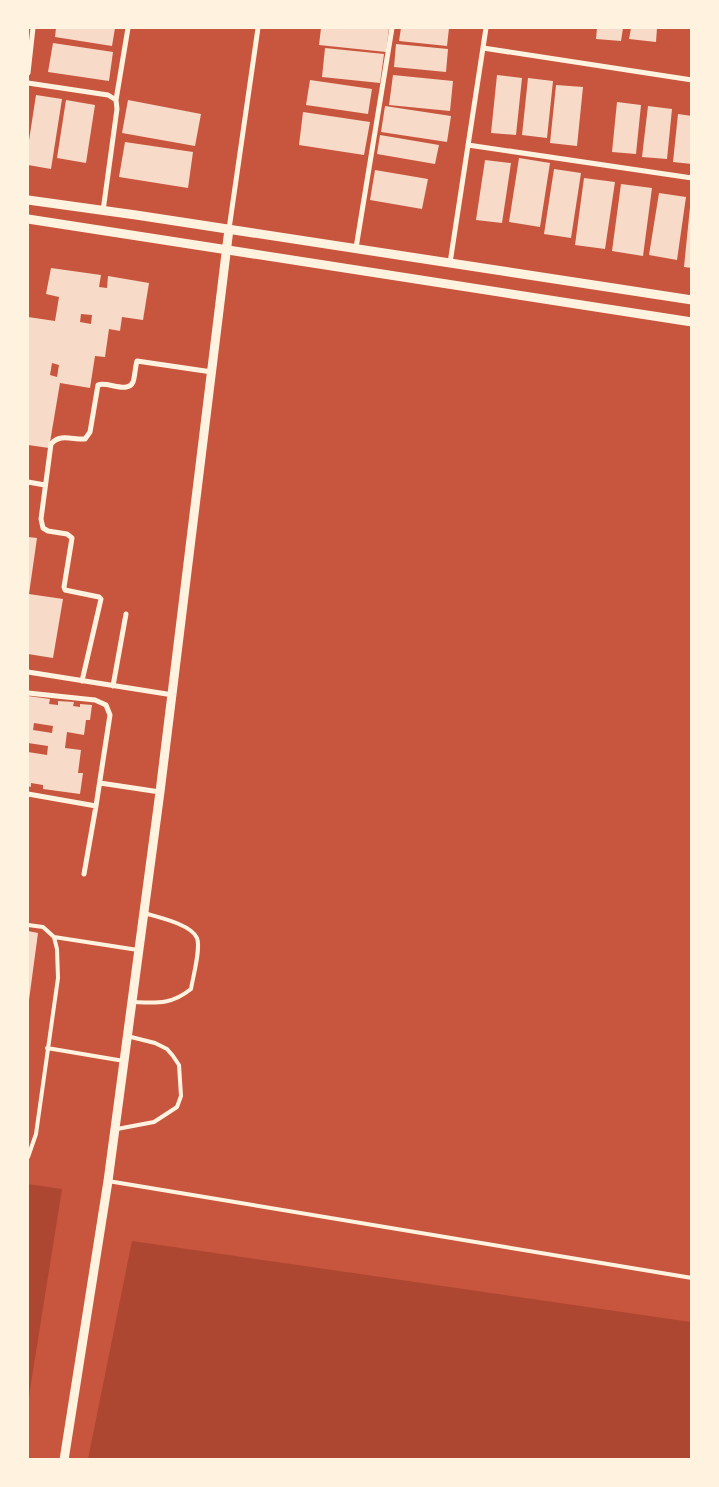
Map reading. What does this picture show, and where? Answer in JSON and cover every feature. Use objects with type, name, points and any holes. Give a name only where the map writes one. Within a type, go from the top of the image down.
[{"type":"street","points":[[28,73],[33,28]]},
{"type":"street","points":[[103,210],[117,109],[116,100],[128,28]]},
{"type":"street","points":[[64,1460],[108,1181],[173,695],[226,250],[258,28]]},
{"type":"street","points":[[356,248],[392,28]]},
{"type":"street","points":[[450,263],[486,28]]},
{"type":"street","points":[[483,48],[692,80]]},
{"type":"street","points":[[28,83],[108,95],[116,100]]},
{"type":"street","points":[[468,145],[692,178]]},
{"type":"street","points":[[28,200],[692,300]]},
{"type":"street","points":[[28,219],[692,322]]},
{"type":"street","points":[[82,681],[101,599],[65,590],[72,538],[67,534],[48,531],[43,528],[41,518],[51,444],[61,437],[85,439],[90,432],[98,385],[101,383],[129,387],[132,383],[137,361],[212,372]]},
{"type":"street","points":[[28,482],[45,485]]},
{"type":"street","points":[[113,686],[126,614]]},
{"type":"street","points":[[28,672],[173,695]]},
{"type":"street","points":[[28,693],[95,700],[106,705],[110,715],[84,874]]},
{"type":"street","points":[[100,783],[160,792]]},
{"type":"street","points":[[28,794],[96,806]]},
{"type":"lane","points":[[132,1002],[160,1003],[180,997],[191,989],[196,957],[197,938],[190,929],[144,913]]},
{"type":"lane","points":[[28,925],[43,927],[54,937],[139,950]]},
{"type":"lane","points":[[28,1157],[36,1134],[58,978],[57,949],[54,937]]},
{"type":"lane","points":[[114,1129],[154,1122],[177,1107],[181,1096],[179,1065],[167,1049],[155,1043],[127,1036]]},
{"type":"lane","points":[[47,1048],[124,1061]]},
{"type":"lane","points":[[108,1181],[692,1278]]},
{"type":"shaded area","points":[[28,1184],[62,1189],[28,1402]]},
{"type":"shaded area","points":[[132,1241],[691,1322],[691,1459],[88,1459]]},
{"type":"building","points":[[56,28],[115,28],[112,46],[55,37]]},
{"type":"building","points":[[321,28],[389,28],[386,52],[319,45]]},
{"type":"building","points":[[401,28],[449,28],[447,46],[399,41]]},
{"type":"building","points":[[597,28],[623,28],[621,41],[596,39]]},
{"type":"building","points":[[631,28],[657,28],[656,42],[629,39]]},
{"type":"building","points":[[53,43],[113,52],[109,81],[48,72]]},
{"type":"building","points":[[396,44],[448,49],[446,72],[394,67]]},
{"type":"building","points":[[325,48],[384,54],[380,83],[322,77]]},
{"type":"building","points":[[393,75],[453,81],[450,111],[389,105]]},
{"type":"building","points":[[497,75],[522,78],[516,135],[491,133]]},
{"type":"building","points":[[528,78],[553,81],[547,138],[522,135]]},
{"type":"building","points":[[310,80],[372,89],[368,114],[306,105]]},
{"type":"building","points":[[556,85],[583,87],[577,146],[550,143]]},
{"type":"building","points":[[36,95],[62,99],[51,169],[28,165],[28,147]]},
{"type":"building","points":[[66,100],[95,105],[86,163],[57,158]]},
{"type":"building","points":[[128,100],[201,114],[195,146],[122,133]]},
{"type":"building","points":[[617,102],[641,105],[636,154],[612,152]]},
{"type":"building","points":[[385,106],[451,116],[447,142],[381,132]]},
{"type":"building","points":[[648,106],[672,109],[667,159],[642,157]]},
{"type":"building","points":[[303,112],[370,122],[364,155],[299,145]]},
{"type":"building","points":[[678,114],[692,116],[692,164],[673,162]]},
{"type":"building","points":[[380,135],[439,145],[435,164],[377,154]]},
{"type":"building","points":[[125,142],[193,152],[188,188],[119,177]]},
{"type":"building","points":[[519,158],[550,163],[540,227],[509,222]]},
{"type":"building","points":[[485,160],[511,163],[502,223],[476,220]]},
{"type":"building","points":[[554,169],[581,173],[571,238],[544,234]]},
{"type":"building","points":[[375,170],[428,179],[422,209],[370,200]]},
{"type":"building","points":[[584,178],[615,182],[605,249],[575,245]]},
{"type":"building","points":[[621,184],[652,188],[643,256],[612,251]]},
{"type":"building","points":[[659,193],[686,197],[677,260],[649,255]]},
{"type":"building","points":[[690,207],[692,207],[692,268],[684,267]]},
{"type":"building","points":[[51,268],[101,275],[99,287],[107,288],[108,276],[149,283],[143,320],[122,317],[120,331],[109,329],[105,357],[95,356],[90,388],[60,383],[49,448],[28,445],[28,317],[55,321],[59,297],[46,294]],"holes":[[[81,314],[92,315],[91,324],[80,322]],[[52,363],[59,365],[57,377],[50,375]]]},
{"type":"building","points":[[28,537],[37,538],[29,594],[63,599],[53,658],[28,654]]},
{"type":"building","points":[[28,696],[50,699],[49,704],[58,705],[58,701],[74,702],[73,706],[80,707],[80,704],[92,705],[90,720],[86,720],[84,735],[67,732],[65,748],[81,750],[78,773],[83,773],[80,794],[43,789],[43,785],[31,783],[31,787],[28,786],[28,752],[47,755],[48,746],[28,743]],"holes":[[[34,723],[53,726],[52,733],[33,730]]]},
{"type":"building","points":[[28,931],[38,933],[29,1000],[28,1000]]}]
